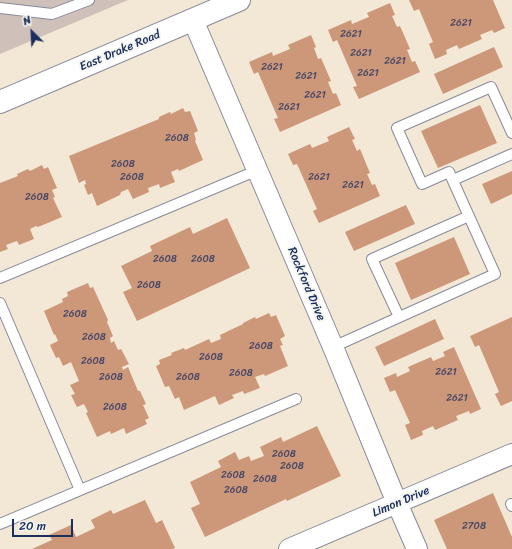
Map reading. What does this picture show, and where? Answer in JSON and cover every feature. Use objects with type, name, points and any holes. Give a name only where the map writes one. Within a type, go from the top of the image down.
[{"type":"main road","name":"East Drake Road","points":[[0,102],[239,0]]},
{"type":"street","name":"Rockford Drive","points":[[193,20],[333,346],[417,549]]},
{"type":"street","name":"Limon Drive","points":[[290,549],[512,454]]},
{"type":"lane","points":[[1,6],[52,14],[89,0]]},
{"type":"lane","points":[[333,346],[495,274],[449,172],[422,184],[397,128],[491,87],[509,118],[512,133]]},
{"type":"lane","points":[[453,180],[512,154]]},
{"type":"lane","points":[[0,278],[258,170]]},
{"type":"lane","points":[[398,317],[372,259],[469,216]]},
{"type":"lane","points":[[0,303],[80,490]]},
{"type":"lane","points":[[0,524],[296,399]]},
{"type":"shaded area","points":[[0,0],[128,0],[0,54]]},
{"type":"building","points":[[409,0],[493,0],[505,28],[494,33],[492,30],[480,35],[482,39],[459,49],[457,45],[446,50],[447,54],[435,59],[429,44],[433,42],[419,9],[414,11]]},
{"type":"building","points":[[390,3],[395,15],[392,16],[397,27],[400,26],[410,49],[407,50],[412,62],[415,61],[420,72],[359,99],[353,87],[357,86],[337,40],[333,42],[328,30],[351,20],[352,24],[369,17],[367,13]]},
{"type":"building","points":[[311,35],[316,47],[314,48],[318,59],[321,58],[331,81],[328,82],[333,94],[336,93],[341,105],[280,132],[274,119],[278,118],[258,72],[254,74],[249,62],[272,52],[273,56],[290,49],[288,45]]},
{"type":"building","points":[[494,47],[503,67],[443,94],[434,74]]},
{"type":"building","points":[[480,105],[497,143],[438,168],[421,131]]},
{"type":"building","points":[[183,108],[185,112],[190,111],[198,131],[194,133],[195,141],[203,160],[179,171],[178,169],[171,172],[175,182],[160,188],[159,184],[148,188],[149,192],[133,199],[128,189],[121,192],[120,195],[97,206],[92,193],[88,195],[84,185],[86,184],[85,180],[79,183],[69,156],[159,119],[159,117],[170,112],[171,114]]},
{"type":"building","points":[[349,127],[355,139],[352,140],[357,151],[360,149],[370,173],[367,174],[372,185],[375,184],[380,196],[319,223],[313,211],[317,209],[297,164],[293,165],[288,154],[310,144],[312,148],[329,141],[327,137]]},
{"type":"building","points":[[42,165],[44,169],[48,167],[57,188],[52,190],[55,197],[53,198],[62,217],[30,229],[34,239],[19,245],[17,241],[6,245],[8,249],[0,252],[0,183],[18,176],[17,174],[28,169],[30,171]]},
{"type":"building","points":[[512,171],[512,194],[491,204],[482,184]]},
{"type":"building","points":[[406,205],[415,224],[354,251],[345,232]]},
{"type":"building","points":[[227,218],[250,268],[137,321],[123,292],[132,288],[121,266],[152,251],[150,246],[190,227],[193,234]]},
{"type":"building","points":[[454,237],[470,274],[411,300],[395,263]]},
{"type":"building","points":[[88,283],[90,288],[93,287],[108,320],[107,322],[113,336],[110,338],[111,343],[114,341],[118,350],[121,349],[129,364],[122,367],[123,370],[128,367],[138,391],[140,391],[146,404],[143,405],[149,418],[145,420],[147,424],[126,434],[124,428],[111,434],[110,431],[97,437],[86,413],[88,412],[84,404],[77,407],[71,395],[75,394],[70,385],[79,381],[71,362],[63,366],[59,357],[56,358],[50,345],[58,341],[44,311],[63,302],[62,299],[68,296],[67,292]]},
{"type":"building","points":[[269,313],[271,317],[276,315],[285,336],[280,339],[283,345],[280,346],[288,366],[265,376],[264,374],[255,377],[260,388],[244,394],[243,391],[232,395],[234,398],[219,405],[215,396],[184,410],[179,397],[175,399],[169,386],[165,387],[156,366],[160,364],[159,360],[172,355],[171,353],[184,348],[185,350],[209,339],[211,343],[221,339],[220,335],[255,317],[256,319]]},
{"type":"building","points":[[512,317],[512,401],[501,406],[495,394],[499,392],[479,345],[475,347],[470,336]]},
{"type":"building","points":[[435,319],[444,339],[384,366],[375,347]]},
{"type":"building","points":[[454,347],[481,409],[470,414],[469,411],[456,416],[458,420],[435,430],[433,426],[422,431],[423,435],[411,440],[405,425],[410,423],[395,390],[390,392],[384,378],[396,373],[397,377],[410,371],[408,367],[431,357],[433,361],[445,356],[443,352]]},
{"type":"building","points":[[317,426],[341,476],[287,501],[286,499],[205,537],[191,508],[200,504],[190,482],[221,467],[218,461],[235,452],[239,460],[249,456],[251,461],[264,456],[260,447],[281,437],[283,442]]},
{"type":"building","points":[[493,493],[512,537],[512,549],[447,549],[434,520]]},
{"type":"building","points":[[145,500],[156,523],[162,520],[175,548],[32,549],[52,540],[49,535],[71,525],[76,537],[95,528],[91,520],[111,510],[113,514]]}]
